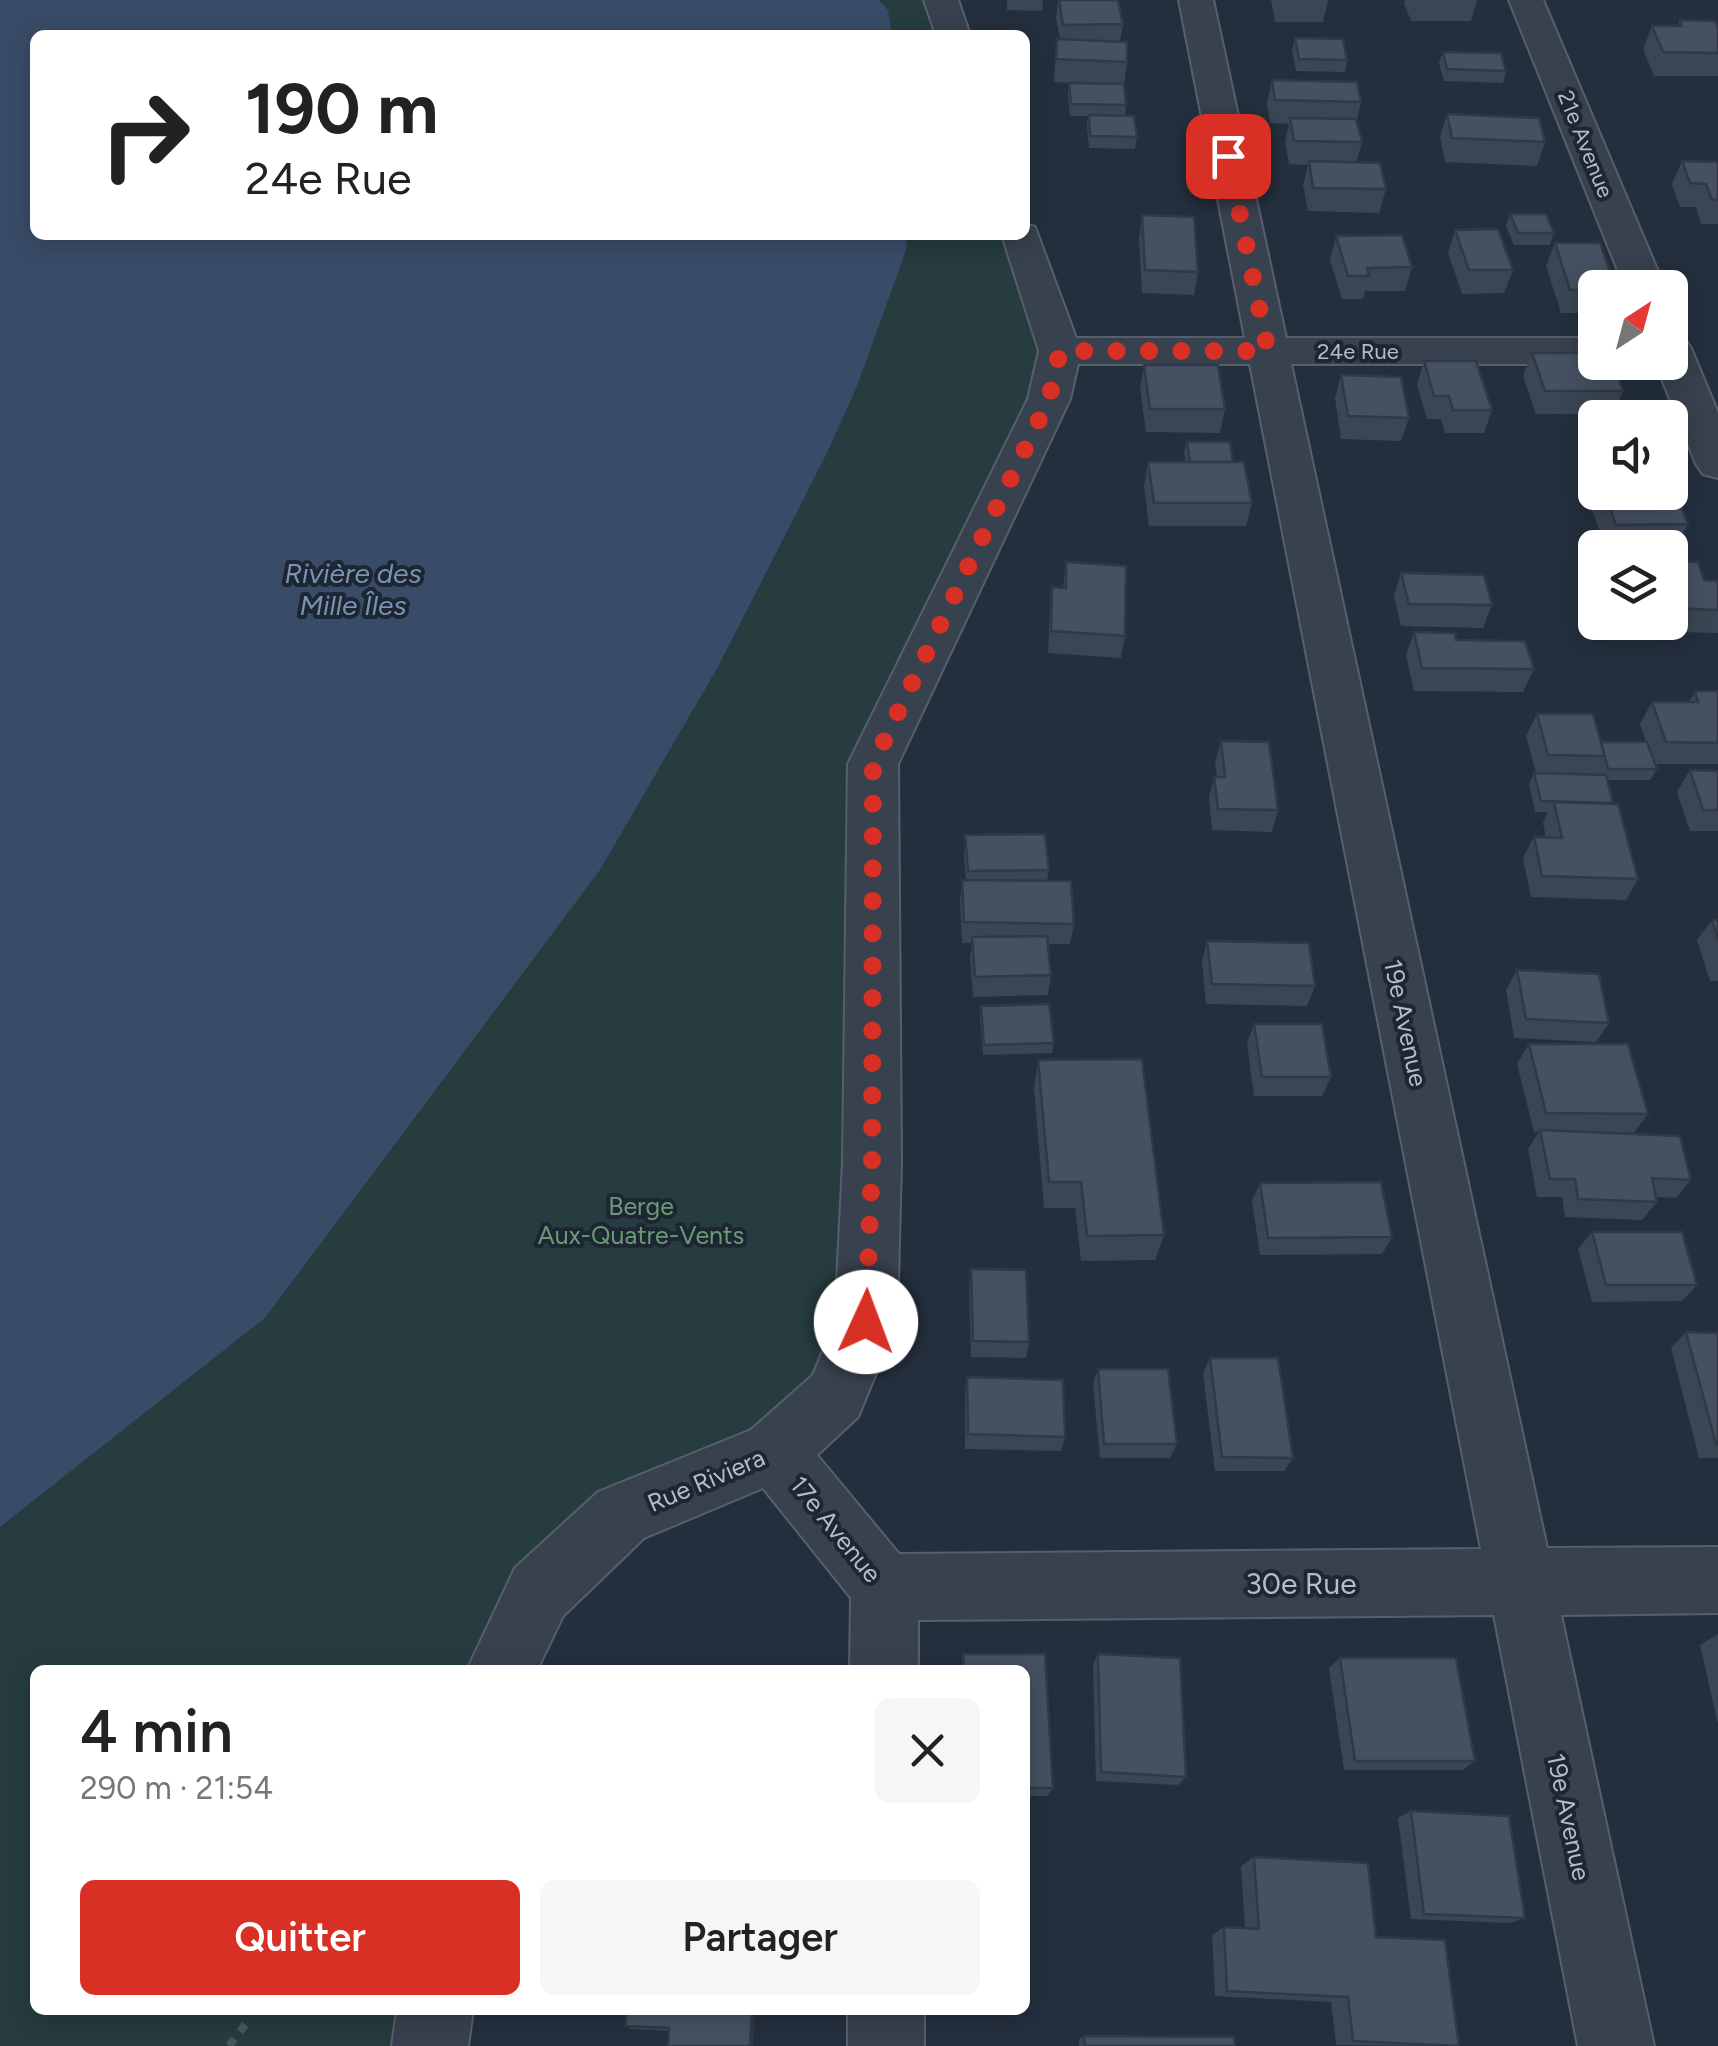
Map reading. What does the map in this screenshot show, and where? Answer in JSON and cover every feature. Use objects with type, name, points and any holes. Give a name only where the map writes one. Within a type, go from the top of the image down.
[{"type":"street","points":[[941,0],[951,30]]},
{"type":"street","name":"19e Avenue","points":[[1196,0],[1616,2046]]},
{"type":"street","name":"21e Avenue","points":[[1526,0],[1638,270]]},
{"type":"street","points":[[1023,240],[1060,351]]},
{"type":"street","name":"24e Rue","points":[[1060,351],[1578,350]]},
{"type":"street","points":[[1688,350],[1718,350]]},
{"type":"street","name":"Rue Riviera","points":[[503,1665],[538,1592],[620,1516],[774,1452],[836,1396],[866,1322],[872,1162],[873,764],[1049,399],[1060,351]]},
{"type":"street","points":[[1683,380],[1718,464]]},
{"type":"street","name":"17e Avenue","points":[[774,1452],[884,1587],[884,1665]]},
{"type":"street","name":"30e Rue","points":[[884,1587],[1718,1580]]},
{"type":"street","points":[[430,2046],[434,2015]]},
{"type":"street","points":[[886,2015],[886,2046]]},
{"type":"path","points":[[230,2046],[248,2021]]},
{"type":"green space","points":[[879,0],[940,0],[950,30],[891,30],[888,10]]},
{"type":"green space","name":"Berge Aux-Quatre-Vents","points":[[906,240],[1021,240],[1059,356],[888,739],[883,1332],[753,1446],[621,1515],[505,1665],[30,1665],[30,2015],[431,2015],[425,2046],[0,2046],[0,1527],[265,1318],[600,870],[718,667],[825,457],[856,389],[907,248]]},
{"type":"water","name":"Rivière des Mille Îles","points":[[0,0],[879,0],[888,10],[891,30],[30,30],[30,240],[906,240],[907,248],[856,389],[825,457],[718,667],[600,870],[265,1318],[0,1527]]},
{"type":"building","points":[[1059,0],[1118,0],[1123,24],[1063,25]]},
{"type":"building","points":[[1680,20],[1715,21],[1718,53],[1663,52],[1652,26],[1682,26]]},
{"type":"building","points":[[1295,38],[1343,39],[1347,60],[1299,59]]},
{"type":"building","points":[[1057,39],[1127,42],[1127,62],[1056,59]]},
{"type":"building","points":[[1443,52],[1501,53],[1506,71],[1447,69]]},
{"type":"building","points":[[1272,80],[1357,82],[1361,102],[1275,100]]},
{"type":"building","points":[[1069,83],[1124,84],[1126,105],[1071,104]]},
{"type":"building","points":[[1447,114],[1539,118],[1545,142],[1452,138]]},
{"type":"building","points":[[1089,115],[1134,116],[1137,137],[1090,136]]},
{"type":"building","points":[[1290,118],[1356,119],[1362,142],[1294,141]]},
{"type":"building","points":[[1309,161],[1380,163],[1386,189],[1313,188]]},
{"type":"building","points":[[1682,161],[1718,162],[1718,200],[1712,200],[1706,184],[1690,183]]},
{"type":"building","points":[[1510,214],[1546,214],[1554,233],[1518,233]]},
{"type":"building","points":[[1142,215],[1194,217],[1198,272],[1145,270]]},
{"type":"building","points":[[1498,229],[1513,270],[1469,270],[1455,230]]},
{"type":"building","points":[[1402,235],[1412,267],[1367,268],[1369,276],[1348,276],[1336,236]]},
{"type":"building","points":[[1555,243],[1600,243],[1610,270],[1578,270],[1578,290],[1570,290]]},
{"type":"building","points":[[1532,353],[1578,353],[1578,380],[1619,380],[1623,391],[1545,391]]},
{"type":"building","points":[[1424,361],[1476,361],[1492,410],[1453,410],[1449,396],[1434,396]]},
{"type":"building","points":[[1144,365],[1218,365],[1225,409],[1150,409]]},
{"type":"building","points":[[1341,375],[1401,377],[1409,418],[1348,416]]},
{"type":"building","points":[[1187,442],[1230,442],[1233,462],[1190,462]]},
{"type":"building","points":[[1148,462],[1244,462],[1252,503],[1154,503]]},
{"type":"building","points":[[1611,510],[1682,510],[1688,524],[1616,525]]},
{"type":"building","points":[[1066,562],[1126,566],[1125,636],[1051,631],[1052,587],[1066,588]]},
{"type":"building","points":[[1688,562],[1698,562],[1704,580],[1718,581],[1718,610],[1688,609]]},
{"type":"building","points":[[1401,573],[1484,575],[1492,605],[1409,604]]},
{"type":"building","points":[[1414,632],[1455,633],[1456,640],[1525,641],[1534,669],[1422,668]]},
{"type":"building","points":[[1695,691],[1718,691],[1718,743],[1666,742],[1652,702],[1698,702]]},
{"type":"building","points":[[1537,714],[1593,714],[1605,756],[1548,755]]},
{"type":"building","points":[[1221,741],[1269,742],[1278,810],[1218,809],[1214,777],[1225,777]]},
{"type":"building","points":[[1601,742],[1647,742],[1657,769],[1608,769]]},
{"type":"building","points":[[1690,770],[1718,771],[1718,810],[1703,810]]},
{"type":"building","points":[[1534,773],[1606,775],[1613,803],[1541,801]]},
{"type":"building","points":[[1554,802],[1618,804],[1638,879],[1542,876],[1534,837],[1562,838]]},
{"type":"building","points":[[1045,834],[1049,870],[968,871],[965,835]]},
{"type":"building","points":[[962,880],[1071,881],[1074,924],[964,922]]},
{"type":"building","points":[[1047,936],[1051,975],[975,977],[972,937]]},
{"type":"building","points":[[1207,941],[1309,943],[1315,986],[1212,984]]},
{"type":"building","points":[[1517,970],[1599,974],[1609,1023],[1526,1019]]},
{"type":"building","points":[[1049,1004],[1054,1043],[984,1045],[981,1006]]},
{"type":"building","points":[[1254,1024],[1322,1024],[1331,1077],[1262,1077]]},
{"type":"building","points":[[1529,1044],[1628,1044],[1648,1114],[1546,1113]]},
{"type":"building","points":[[1142,1059],[1164,1235],[1087,1236],[1081,1182],[1049,1182],[1038,1060]]},
{"type":"building","points":[[1540,1130],[1680,1136],[1691,1180],[1652,1178],[1657,1202],[1578,1199],[1575,1179],[1550,1179]]},
{"type":"building","points":[[1381,1182],[1392,1237],[1268,1238],[1260,1183]]},
{"type":"building","points":[[1592,1232],[1682,1232],[1697,1285],[1606,1285]]},
{"type":"building","points":[[971,1269],[1026,1270],[1029,1342],[973,1341]]},
{"type":"building","points":[[1686,1332],[1718,1333],[1718,1444],[1716,1444]]},
{"type":"building","points":[[1210,1358],[1278,1358],[1293,1458],[1222,1457]]},
{"type":"building","points":[[1098,1369],[1168,1369],[1177,1444],[1104,1444]]},
{"type":"building","points":[[967,1377],[1063,1380],[1065,1437],[968,1434]]},
{"type":"building","points":[[963,1654],[1045,1654],[1053,1788],[1030,1788],[1030,1665],[964,1665]]},
{"type":"building","points":[[1098,1654],[1180,1658],[1186,1777],[1101,1772]]},
{"type":"building","points":[[1340,1658],[1456,1658],[1475,1761],[1355,1761]]},
{"type":"building","points":[[1411,1811],[1509,1816],[1525,1918],[1424,1914]]},
{"type":"building","points":[[1254,1857],[1368,1863],[1376,1937],[1445,1940],[1459,2046],[1353,2041],[1348,1997],[1227,1991],[1224,1927],[1259,1929]]},
{"type":"building","points":[[626,2015],[752,2015],[750,2046],[668,2046],[669,2028],[625,2026]]},
{"type":"building","points":[[1084,2036],[1234,2037],[1235,2046],[1085,2046]]},
{"type":"route","points":[[866,1322],[872,1162],[873,764],[1049,399],[1060,351],[1268,351],[1228,156]]}]
